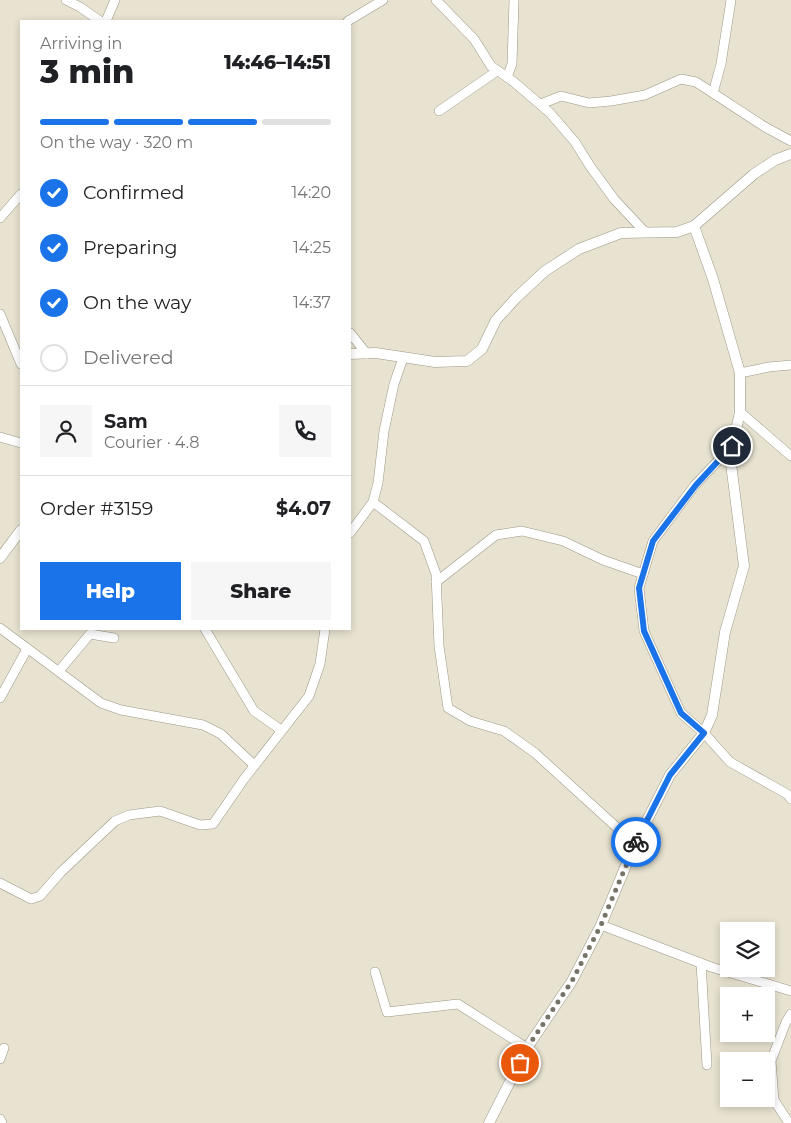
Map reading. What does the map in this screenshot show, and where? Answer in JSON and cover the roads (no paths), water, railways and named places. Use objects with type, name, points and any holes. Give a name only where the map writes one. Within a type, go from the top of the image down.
[{"type":"street","points":[[66,0],[99,20]]},
{"type":"street","points":[[106,20],[115,0]]},
{"type":"street","points":[[350,20],[384,0]]},
{"type":"street","points":[[436,0],[474,39],[491,66],[541,104],[576,142],[590,166],[614,199],[646,232]]},
{"type":"street","points":[[507,77],[512,64],[514,0]]},
{"type":"street","points":[[713,93],[721,64],[731,0]]},
{"type":"street","points":[[439,111],[497,71]]},
{"type":"street","points":[[541,104],[561,96],[588,104],[645,95],[681,79],[696,82],[765,127],[791,141]]},
{"type":"street","points":[[351,354],[376,353],[435,362],[467,360],[482,349],[496,320],[516,298],[545,271],[579,249],[621,233],[677,232],[694,226],[754,174],[775,160],[791,154]]},
{"type":"street","points":[[0,218],[20,195]]},
{"type":"street","points":[[489,1123],[527,1048],[572,981],[601,925],[635,844],[670,775],[704,733],[712,715],[725,632],[744,566],[730,456],[740,412],[740,373],[713,279],[694,226]]},
{"type":"street","points":[[0,314],[20,362]]},
{"type":"street","points":[[351,334],[367,354]]},
{"type":"street","points":[[351,532],[373,502],[378,483],[384,431],[394,384],[403,358]]},
{"type":"street","points":[[740,373],[791,365]]},
{"type":"street","points":[[740,412],[791,456]]},
{"type":"street","points":[[0,437],[20,443]]},
{"type":"street","points":[[732,446],[696,485],[653,541],[639,588],[644,631],[681,713],[704,733],[730,762],[787,794],[791,799]]},
{"type":"street","points":[[373,502],[424,541],[436,574],[439,646],[448,708],[470,721],[504,731],[535,753],[635,844]]},
{"type":"street","points":[[0,558],[20,531]]},
{"type":"street","points":[[436,582],[496,534],[522,531],[563,541],[603,560],[644,574]]},
{"type":"street","points":[[0,628],[101,703],[121,710],[203,725],[220,734],[254,765]]},
{"type":"street","points":[[206,630],[254,711],[281,730]]},
{"type":"street","points":[[0,883],[31,899],[40,896],[61,872],[115,821],[129,815],[160,811],[200,825],[213,824],[254,765],[308,696],[320,664],[325,630]]},
{"type":"street","points":[[59,671],[90,634],[114,638]]},
{"type":"street","points":[[0,698],[27,649]]},
{"type":"street","points":[[601,925],[701,963],[791,991]]},
{"type":"street","points":[[701,963],[707,1065]]},
{"type":"street","points":[[375,972],[387,1012],[458,1004],[527,1048]]},
{"type":"street","points":[[789,1123],[774,1100],[771,1061],[791,1014]]},
{"type":"street","points":[[0,1059],[4,1048]]},
{"type":"street","points":[[0,1119],[2,1123]]}]
